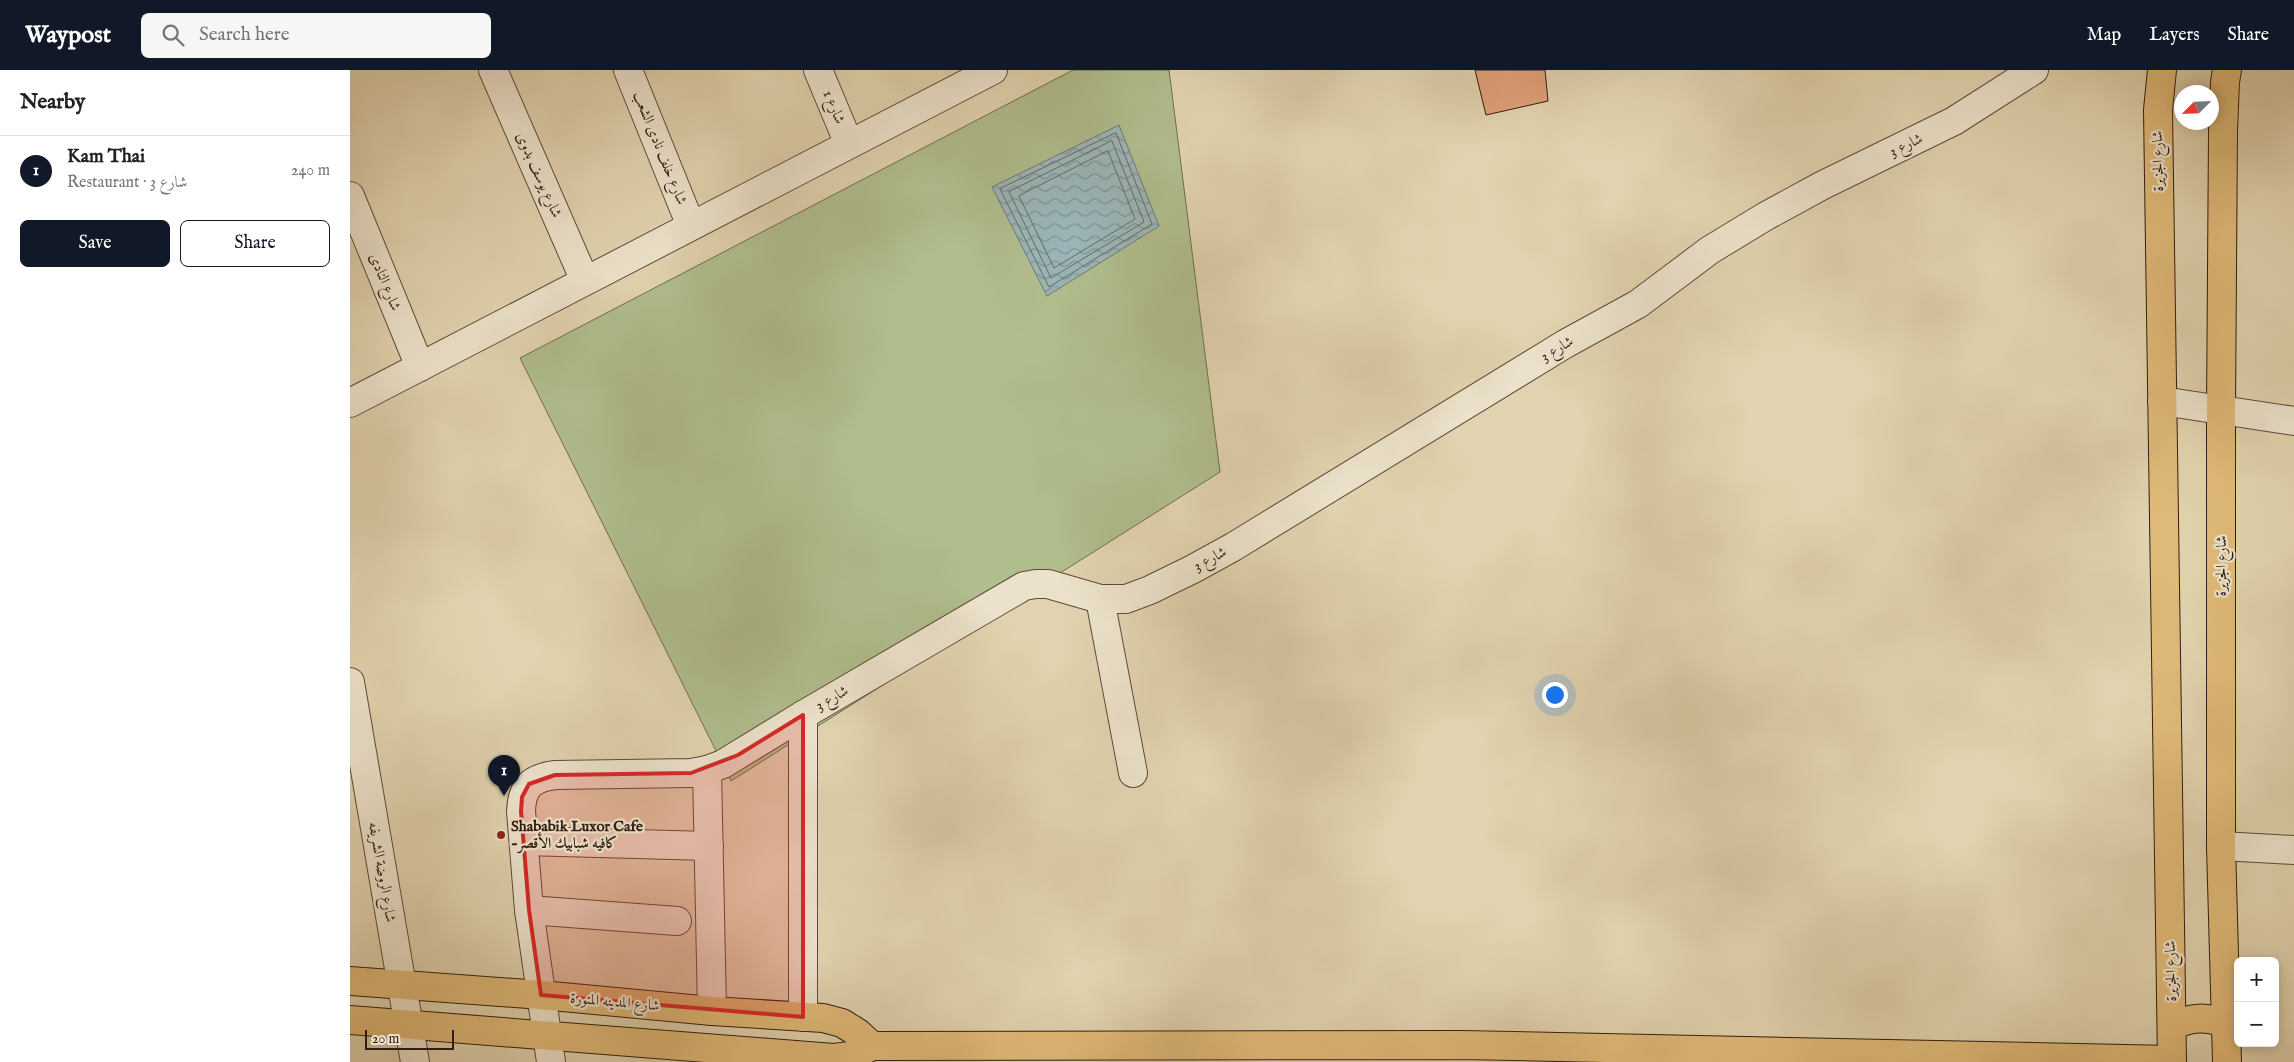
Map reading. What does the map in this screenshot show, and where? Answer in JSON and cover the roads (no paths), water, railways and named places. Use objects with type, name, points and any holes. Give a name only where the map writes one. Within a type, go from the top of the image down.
[{"type":"main road","name":"شارع الجزيرة","points":[[2162,70],[2158,110],[2172,1061]]},
{"type":"main road","name":"شارع الجزيرة","points":[[2227,70],[2223,132],[2221,410],[2221,846],[2227,1062]]},
{"type":"main road","name":"شارع المدينه المنورة","points":[[350,981],[542,995],[712,1011],[823,1018],[842,1023],[858,1033],[871,1054]]},
{"type":"main road","points":[[2172,1026],[2184,1020],[2198,1018],[2212,1019],[2226,1024]]},
{"type":"main road","points":[[350,1020],[833,1058],[871,1054],[1462,1053],[2172,1061]]},
{"type":"street","name":"شارع يوسف بدوى","points":[[493,70],[586,281]]},
{"type":"street","name":"شارع خلف نادى الشعب","points":[[628,70],[691,226]]},
{"type":"street","name":"شارع 1","points":[[818,70],[849,144]]},
{"type":"street","points":[[350,403],[993,70]]},
{"type":"street","name":"شارع 3","points":[[551,1062],[529,910],[522,797],[529,784],[541,776],[674,774],[707,770],[723,764],[1024,586],[1048,584],[1100,598],[1126,599],[1140,594],[1233,547],[1565,344],[1638,304],[1704,255],[1759,220],[1823,185],[1954,121],[2034,70]]},
{"type":"street","name":"شارع النادى","points":[[350,196],[420,367]]},
{"type":"street","points":[[2162,401],[2294,421]]},
{"type":"street","points":[[1100,598],[1133,773]]},
{"type":"street","name":"شارع الروضة الشريفه","points":[[350,682],[415,1062]]},
{"type":"street","points":[[803,715],[803,1017]]},
{"type":"street","points":[[707,770],[712,1011]]},
{"type":"street","points":[[524,841],[709,846]]},
{"type":"street","points":[[2221,846],[2294,850]]},
{"type":"street","points":[[529,910],[677,921]]},
{"type":"water","points":[[1119,125],[1159,226],[1047,296],[992,187]]},
{"type":"place","name":"Kam Thai","points":[[504,796]]},
{"type":"place","name":"Shababik Luxor Cafe -كافيه شبابيك الأقصر","points":[[501,835]]}]
